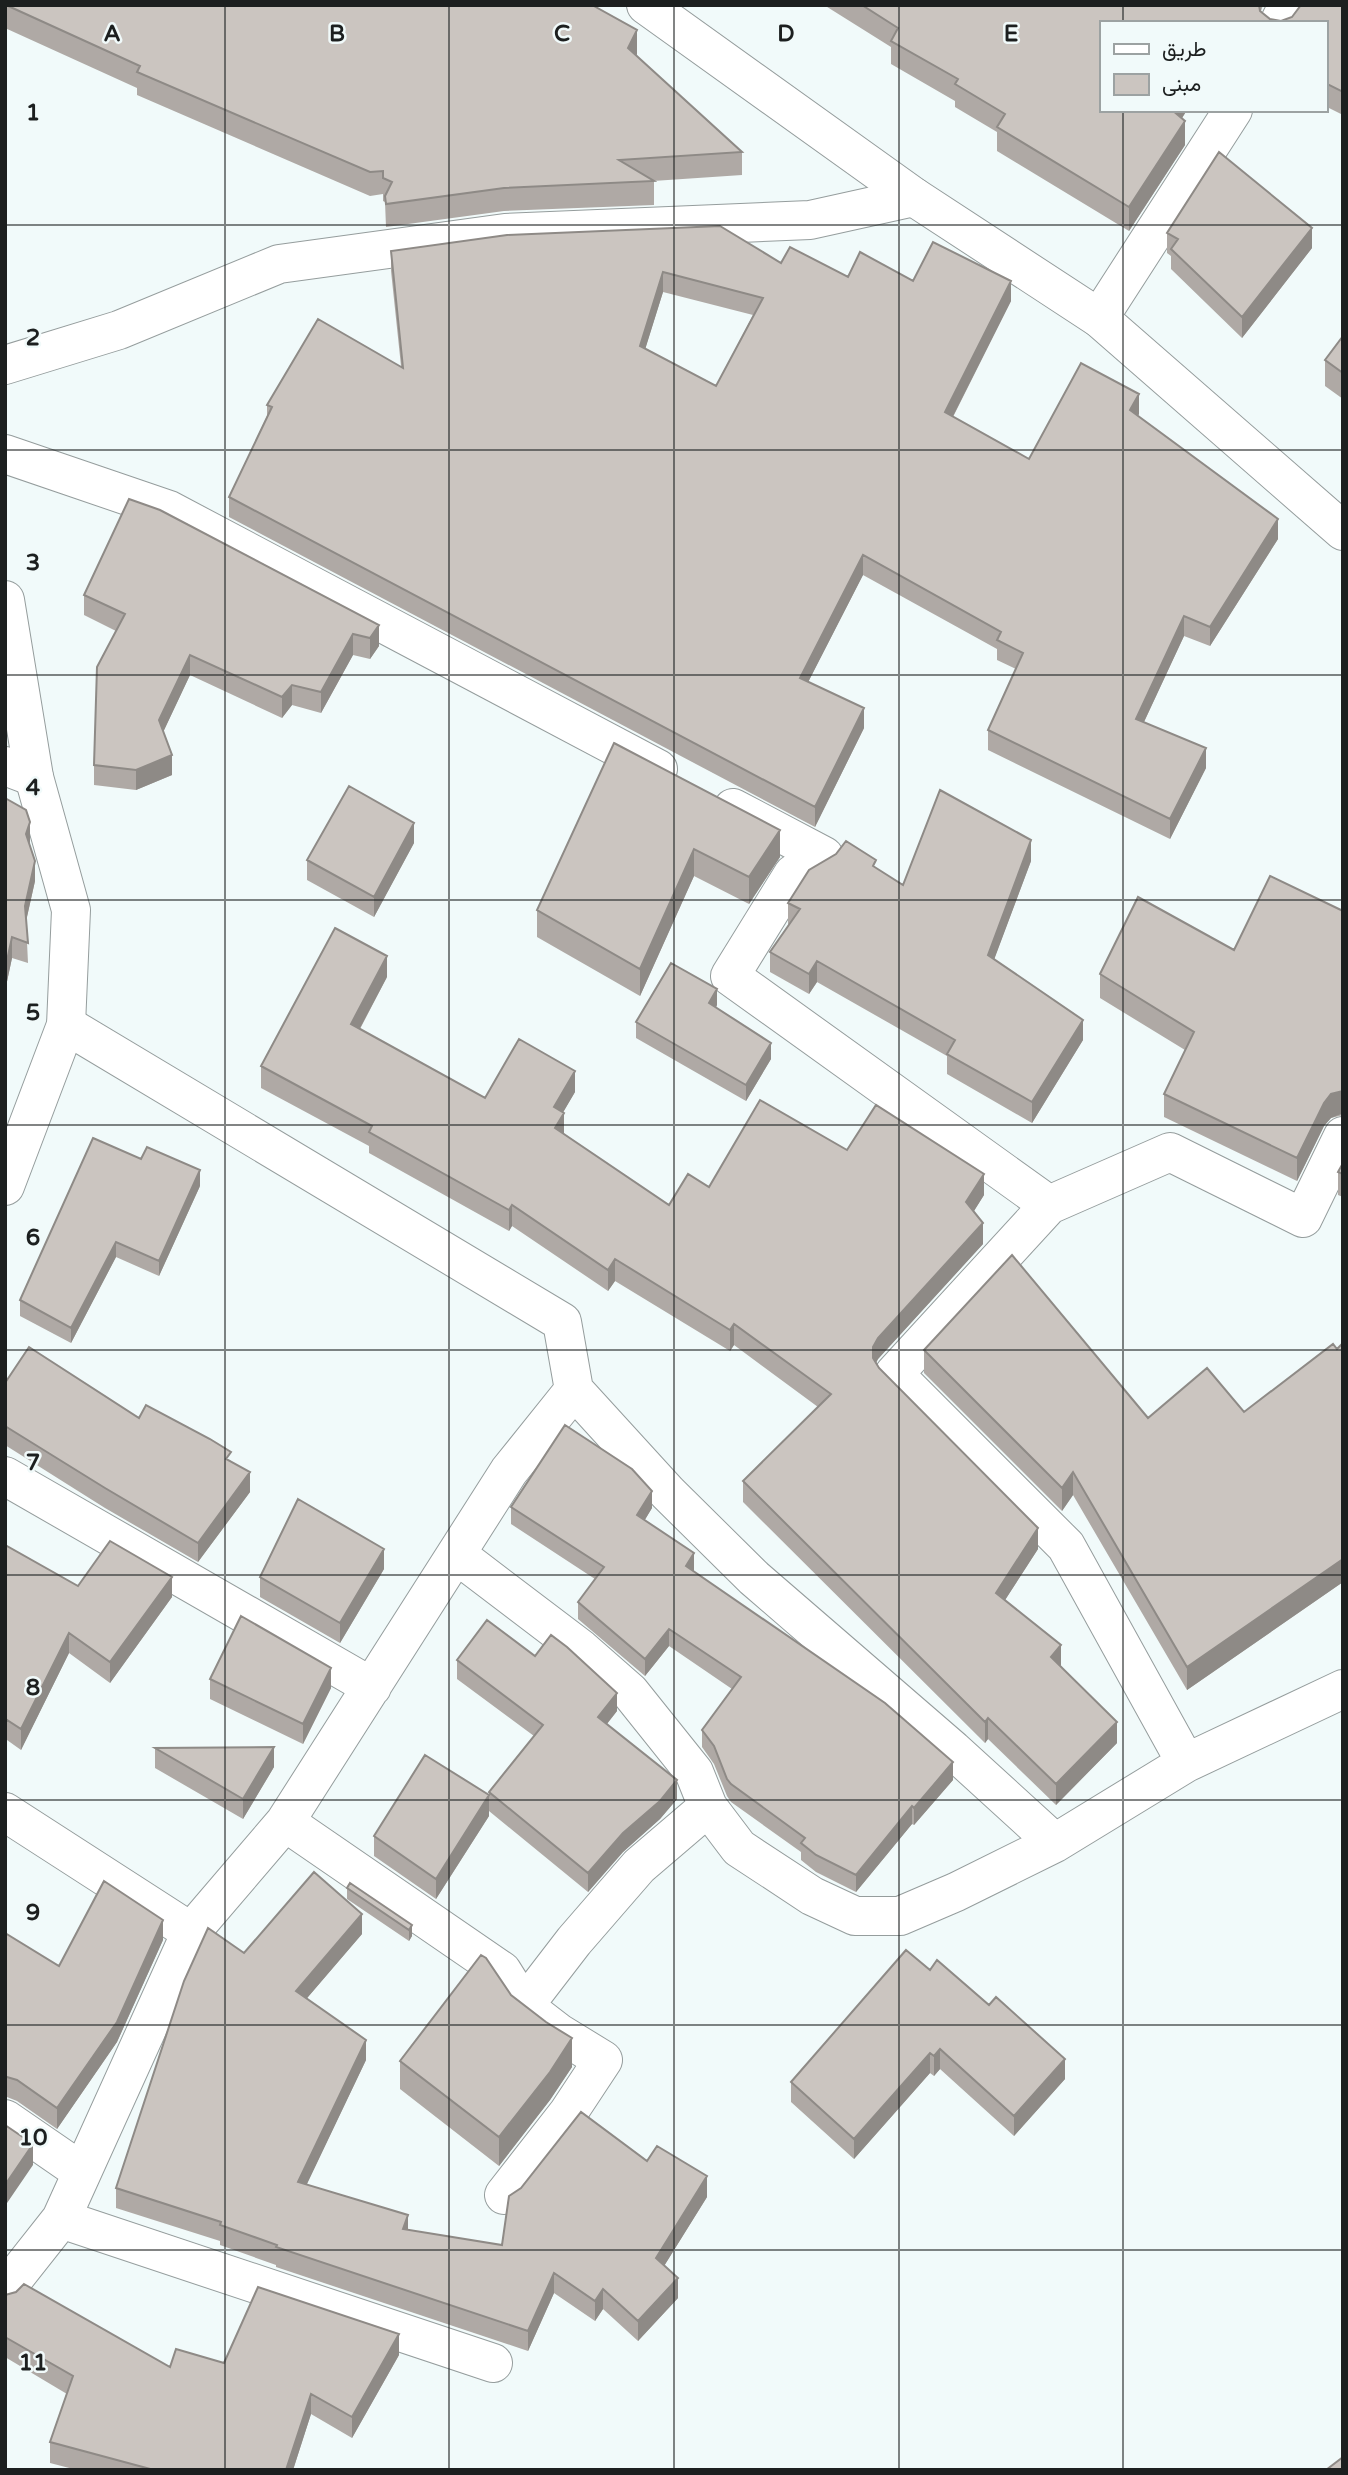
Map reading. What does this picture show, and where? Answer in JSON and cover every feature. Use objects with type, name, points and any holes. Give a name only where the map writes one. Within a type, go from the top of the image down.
[{"type":"street","points":[[646,5],[914,197],[1099,318],[1343,531]]},
{"type":"street","points":[[1280,21],[1288,5]]},
{"type":"street","points":[[1099,318],[1232,112]]},
{"type":"street","points":[[5,365],[119,330],[279,264],[505,233],[810,220],[914,197]]},
{"type":"street","points":[[5,454],[169,510],[824,856],[793,874],[730,976],[1049,1205]]},
{"type":"street","points":[[5,600],[20,772],[71,910],[66,1025],[5,1186]]},
{"type":"street","points":[[66,1025],[562,1322],[574,1390],[668,1493],[754,1578],[953,1750],[1055,1843]]},
{"type":"street","points":[[1186,1763],[1066,1546],[894,1374],[1049,1205],[1170,1152],[1303,1218],[1343,1136]]},
{"type":"street","points":[[5,2294],[12,2281],[61,2219],[191,1932],[285,1822],[509,1471],[574,1390]]},
{"type":"street","points":[[5,1476],[372,1687]]},
{"type":"street","points":[[456,1555],[581,1649],[630,1692],[694,1772],[708,1807],[739,1848],[812,1896],[855,1916],[900,1916],[956,1892],[1055,1843],[1186,1763],[1343,1689]]},
{"type":"street","points":[[524,2006],[574,1941],[639,1866],[708,1807]]},
{"type":"street","points":[[5,1812],[191,1932]]},
{"type":"street","points":[[285,1822],[502,1971],[524,2006],[559,2033],[603,2060],[568,2113],[504,2194]]},
{"type":"street","points":[[5,2119],[82,2172]]},
{"type":"street","points":[[61,2219],[493,2364]]},
{"type":"building","points":[[6,5],[592,5],[637,30],[628,48],[742,152],[619,160],[654,181],[504,188],[386,204],[385,196],[392,182],[383,178],[383,171],[370,172],[137,72],[140,66]]},
{"type":"building","points":[[862,5],[1259,5],[1260,11],[1270,19],[1281,21],[1100,21],[1100,112],[1174,112],[1185,121],[1129,207],[997,127],[1005,114],[955,84],[958,79],[891,41],[898,28]]},
{"type":"building","points":[[1301,5],[1343,5],[1343,92],[1327,84],[1327,21],[1281,21],[1292,17]]},
{"type":"building","points":[[1219,152],[1312,228],[1242,317],[1171,249],[1178,239],[1167,233]]},
{"type":"building","points":[[720,226],[781,263],[790,247],[848,277],[860,252],[913,281],[933,242],[1011,281],[945,412],[1029,459],[1081,363],[1139,394],[1130,410],[1278,519],[1210,627],[1184,616],[1136,719],[1206,748],[1170,819],[988,730],[1023,653],[997,640],[1001,632],[863,555],[800,678],[864,708],[815,807],[229,497],[272,407],[267,405],[318,319],[403,368],[391,251],[507,235]],"holes":[[[663,272],[763,298],[716,386],[640,346]]]},
{"type":"building","points":[[1343,336],[1343,373],[1325,360]]},
{"type":"building","points":[[129,499],[160,510],[379,625],[370,638],[353,634],[321,692],[292,685],[282,697],[190,655],[159,720],[172,755],[136,770],[94,765],[97,667],[125,614],[84,595]]},
{"type":"building","points":[[614,743],[780,830],[749,877],[694,849],[640,969],[537,910]]},
{"type":"building","points":[[349,786],[414,823],[374,897],[307,860]]},
{"type":"building","points":[[940,790],[1031,840],[988,955],[1083,1020],[1032,1102],[947,1054],[955,1040],[817,961],[809,974],[770,952],[800,909],[788,903],[809,870],[836,854],[846,841],[876,860],[873,866],[903,885]]},
{"type":"building","points":[[5,798],[26,810],[30,822],[26,834],[35,861],[25,906],[28,943],[12,937],[5,970]]},
{"type":"building","points":[[1270,876],[1343,911],[1343,1091],[1331,1094],[1324,1103],[1297,1158],[1164,1094],[1194,1032],[1100,974],[1138,897],[1234,950]]},
{"type":"building","points":[[335,928],[387,956],[351,1024],[485,1098],[519,1039],[575,1071],[554,1107],[564,1113],[555,1128],[669,1205],[688,1174],[709,1187],[760,1100],[847,1150],[876,1105],[984,1174],[966,1202],[983,1223],[878,1338],[873,1347],[873,1358],[879,1368],[1038,1528],[996,1593],[1061,1645],[1051,1657],[1117,1722],[1056,1784],[988,1718],[985,1722],[743,1481],[831,1394],[734,1324],[730,1330],[615,1259],[608,1270],[512,1205],[509,1210],[369,1132],[372,1126],[261,1066]]},
{"type":"building","points":[[671,963],[717,989],[709,1003],[771,1043],[746,1085],[636,1022]]},
{"type":"building","points":[[93,1138],[141,1159],[147,1147],[200,1170],[159,1261],[116,1242],[71,1328],[20,1300]]},
{"type":"building","points":[[1012,1255],[1148,1418],[1207,1368],[1244,1412],[1333,1344],[1337,1349],[1343,1343],[1343,1559],[1187,1667],[1073,1472],[1062,1488],[924,1350]]},
{"type":"building","points":[[29,1347],[139,1418],[146,1405],[210,1439],[231,1452],[226,1459],[250,1472],[198,1543],[5,1426],[5,1383]]},
{"type":"building","points":[[565,1425],[632,1469],[652,1491],[637,1515],[694,1553],[686,1566],[885,1703],[953,1762],[914,1808],[912,1806],[856,1875],[816,1855],[801,1843],[805,1838],[727,1779],[714,1746],[702,1730],[741,1677],[669,1629],[645,1659],[578,1602],[604,1567],[511,1507]]},
{"type":"building","points":[[298,1499],[384,1549],[340,1623],[260,1577]]},
{"type":"building","points":[[110,1541],[172,1577],[110,1662],[69,1633],[21,1729],[7,1720],[5,1724],[5,1545],[78,1586]]},
{"type":"building","points":[[241,1616],[331,1668],[303,1724],[210,1679]]},
{"type":"building","points":[[487,1620],[535,1656],[551,1635],[567,1647],[617,1693],[598,1717],[677,1780],[660,1801],[623,1833],[588,1873],[489,1792],[543,1725],[457,1660]]},
{"type":"building","points":[[274,1747],[243,1799],[155,1748]]},
{"type":"building","points":[[425,1755],[489,1795],[436,1879],[374,1836]]},
{"type":"building","points":[[314,1872],[362,1914],[296,1991],[366,2040],[298,2182],[408,2215],[403,2229],[502,2245],[509,2196],[521,2188],[581,2112],[647,2161],[657,2146],[707,2176],[656,2258],[678,2278],[638,2321],[603,2289],[595,2301],[554,2273],[528,2331],[276,2247],[277,2245],[220,2225],[221,2222],[116,2188],[184,1981],[208,1928],[244,1953]]},
{"type":"building","points":[[104,1881],[163,1920],[117,2022],[57,2108],[17,2080],[5,2077],[5,1933],[59,1966]]},
{"type":"building","points":[[350,1883],[412,1925],[409,1930],[347,1888]]},
{"type":"building","points":[[906,1950],[930,1970],[937,1960],[989,2005],[996,1997],[1065,2059],[1014,2116],[940,2049],[934,2056],[930,2053],[854,2139],[791,2082]]},
{"type":"building","points":[[481,1955],[486,1958],[511,1995],[572,2038],[550,2072],[499,2137],[400,2061]]},
{"type":"building","points":[[5,2125],[33,2144],[5,2185]]},
{"type":"building","points":[[24,2284],[170,2367],[176,2349],[224,2363],[258,2287],[399,2334],[352,2417],[311,2394],[286,2470],[154,2470],[50,2442],[73,2376],[5,2337],[5,2295],[16,2292]]},
{"type":"building","points":[[1343,2457],[1343,2470],[1326,2470]]}]
